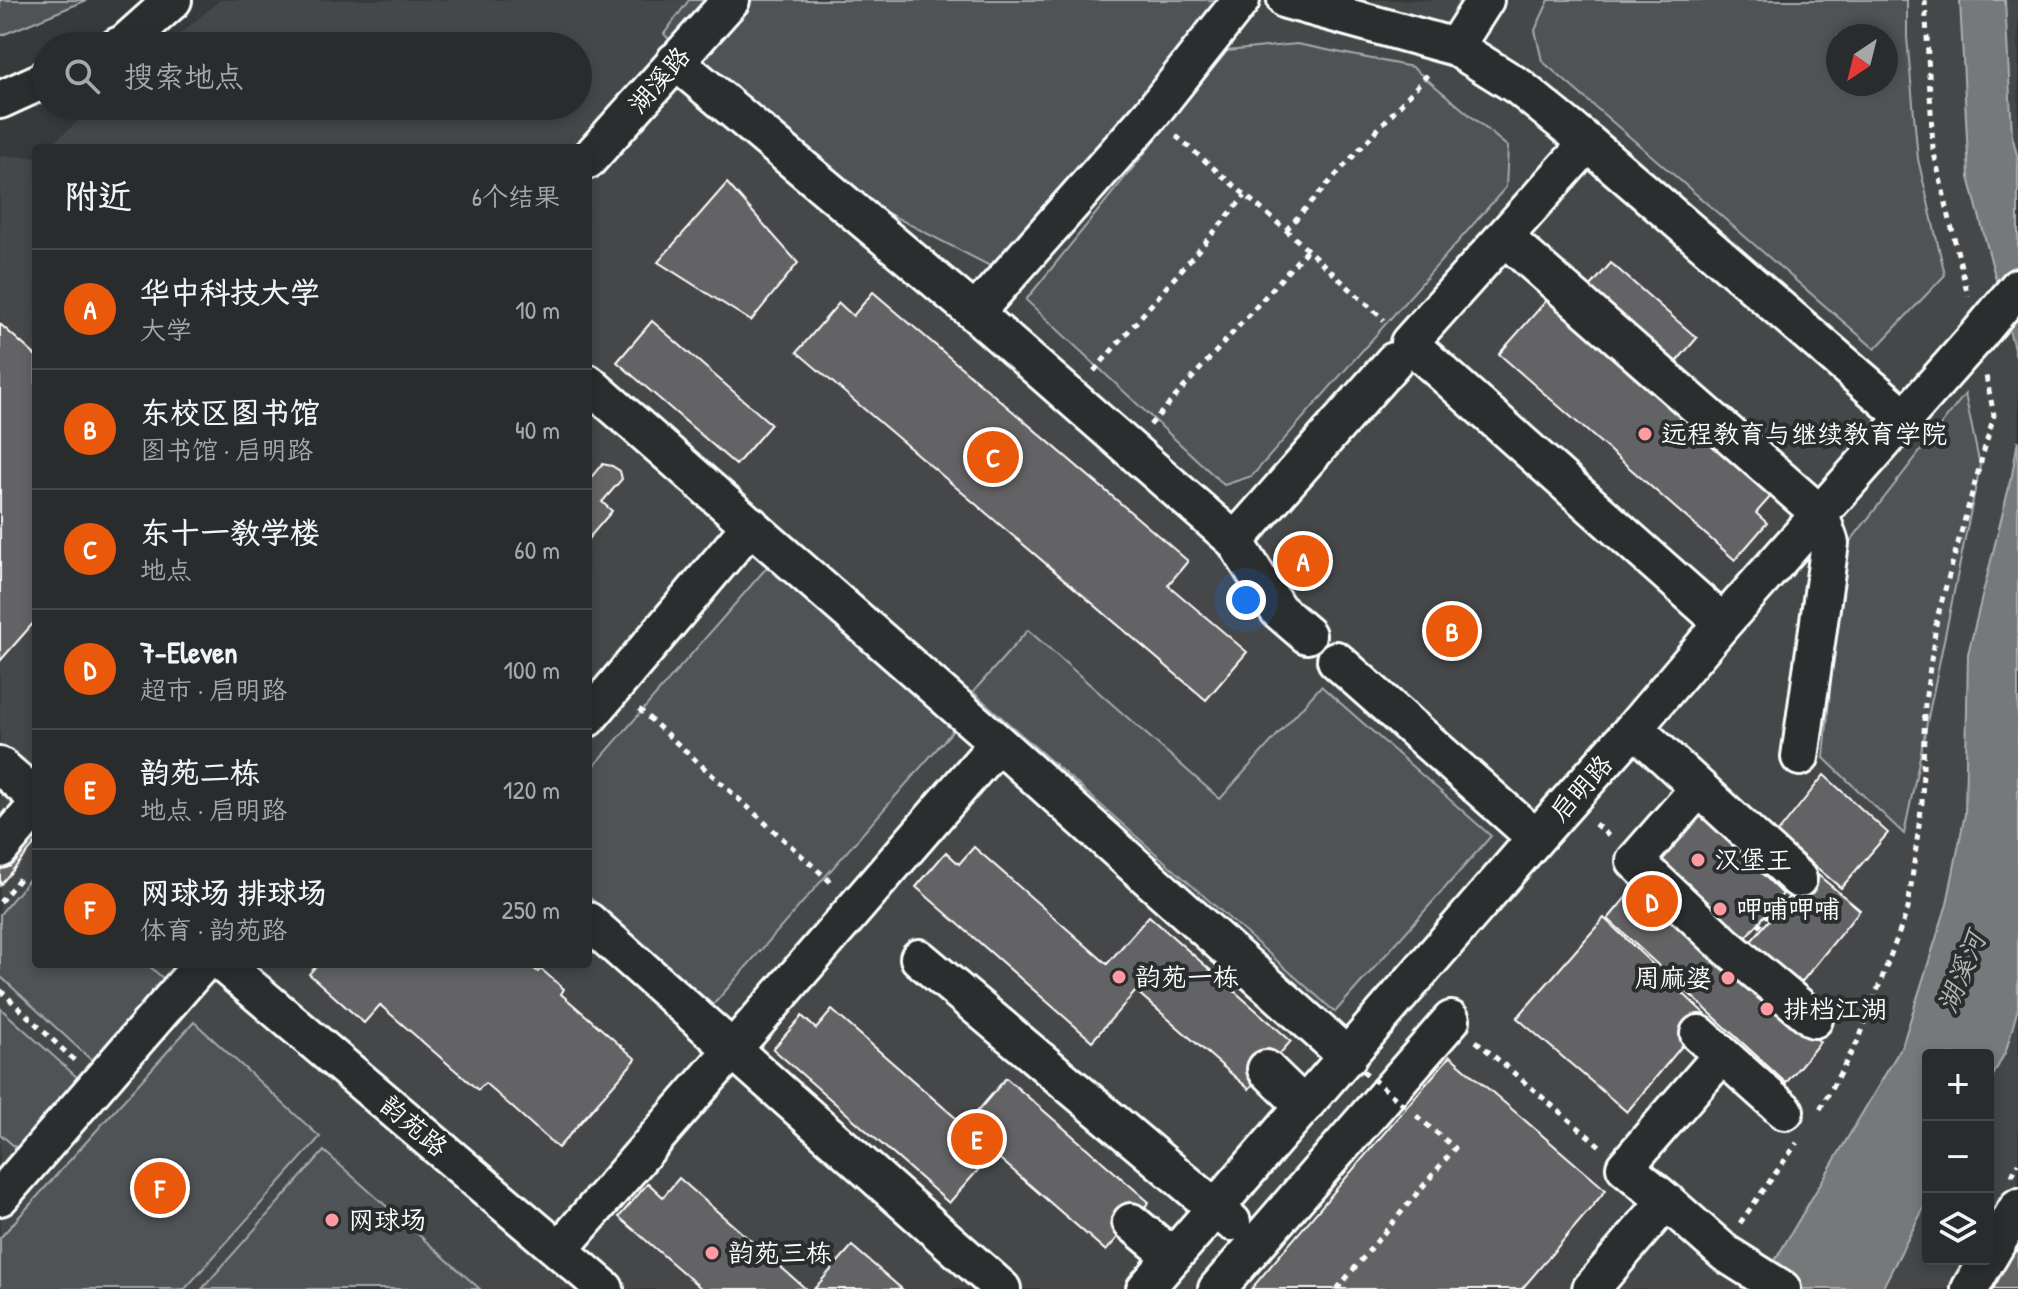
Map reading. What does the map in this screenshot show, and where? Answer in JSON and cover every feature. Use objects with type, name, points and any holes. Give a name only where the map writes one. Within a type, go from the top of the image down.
[{"type":"street","points":[[137,32],[173,0]]},
{"type":"street","name":"湖溪路","points":[[592,155],[731,0]]},
{"type":"street","points":[[975,313],[1151,114],[1241,0]]},
{"type":"street","points":[[1286,0],[1455,47],[1519,87],[1905,417]]},
{"type":"street","points":[[1455,47],[1485,0]]},
{"type":"street","points":[[675,61],[975,313],[1235,541],[1278,610],[1307,635]]},
{"type":"street","points":[[0,100],[32,85]]},
{"type":"street","points":[[1235,541],[1588,143]]},
{"type":"street","points":[[1504,237],[1820,514],[1830,543],[1800,757]]},
{"type":"street","name":"启明路","points":[[1145,1289],[1173,1257],[1224,1215],[1304,1106],[1355,1064],[1536,838],[2018,287]]},
{"type":"street","points":[[1401,352],[1723,623]]},
{"type":"street","points":[[592,386],[998,743],[1355,1064]]},
{"type":"street","points":[[592,713],[751,525]]},
{"type":"street","points":[[1336,660],[1536,838]]},
{"type":"street","points":[[1634,728],[1798,879]]},
{"type":"street","points":[[559,1250],[998,743]]},
{"type":"street","points":[[0,766],[23,819]]},
{"type":"street","points":[[1699,788],[1635,861],[1736,955],[1814,1019]]},
{"type":"street","points":[[592,925],[1002,1289]]},
{"type":"street","points":[[919,958],[1224,1215]]},
{"type":"street","points":[[0,1197],[199,968]]},
{"type":"street","name":"韵苑路","points":[[228,968],[605,1289]]},
{"type":"street","points":[[1217,1289],[1462,1029]]},
{"type":"street","points":[[1782,1289],[1731,1256],[1625,1167],[1710,1045],[1802,1118]]},
{"type":"street","points":[[1266,1069],[1304,1106]]},
{"type":"street","points":[[1591,1289],[1666,1201]]},
{"type":"street","points":[[1994,1249],[2018,1207]]},
{"type":"street","points":[[1131,1222],[1173,1257]]},
{"type":"street","points":[[1970,1289],[1984,1265]]},
{"type":"path","points":[[1731,1256],[1743,1218],[1802,1118],[1859,1039],[1908,909],[1922,802],[1925,702],[1937,618],[1994,415],[1933,149],[1925,0]]},
{"type":"path","points":[[1286,230],[1455,47]]},
{"type":"path","points":[[1151,114],[1286,230],[1401,352]]},
{"type":"path","points":[[1071,398],[1245,196]]},
{"type":"path","points":[[1129,449],[1307,250]]},
{"type":"path","points":[[614,687],[856,905]]},
{"type":"path","points":[[1736,955],[1798,879]]},
{"type":"path","points":[[0,990],[99,1083]]},
{"type":"path","points":[[1462,1029],[1625,1167]]},
{"type":"path","points":[[1337,1289],[1455,1148],[1355,1064]]},
{"type":"shaded area","points":[[0,0],[87,0],[0,36]]},
{"type":"shaded area","points":[[220,0],[2018,0],[2018,1289],[0,1289],[0,156],[32,157],[32,968],[592,968],[592,144],[52,144],[80,120],[592,120],[592,32],[182,32]]},
{"type":"shaded area","points":[[689,0],[1250,0],[992,267],[841,189],[689,61],[664,34]]},
{"type":"shaded area","points":[[1549,0],[1907,0],[1907,37],[1918,159],[1945,275],[1875,349],[1542,61],[1535,30]]},
{"type":"shaded area","points":[[1297,44],[1412,67],[1508,147],[1506,187],[1252,476],[1224,485],[1026,300],[1227,51]]},
{"type":"shaded area","points":[[1965,394],[1980,466],[1904,834],[1824,758],[1842,552]]},
{"type":"shaded area","points":[[768,566],[955,728],[713,1005],[592,899],[592,768]]},
{"type":"shaded area","points":[[1028,630],[1220,799],[1321,686],[1491,836],[1335,1012],[973,692]]},
{"type":"shaded area","points":[[32,876],[32,968],[152,968],[174,988],[101,1069],[0,976],[0,914]]},
{"type":"shaded area","points":[[0,1008],[89,1088],[27,1157],[0,1134]]},
{"type":"shaded area","points":[[194,1022],[320,1137],[185,1289],[0,1289],[0,1238]]},
{"type":"shaded area","name":"网球场","points":[[324,1151],[480,1289],[202,1289]]},
{"type":"water","points":[[1960,0],[2005,0],[2012,135],[2018,159],[2018,364],[1969,177]]},
{"type":"water","name":"湖溪河","points":[[2018,440],[2018,1008],[2006,1051],[1994,1074],[1994,1049],[1922,1049],[1922,1212],[1882,1289],[1758,1289],[1902,1046],[1947,904],[1965,814],[1968,654]]},
{"type":"building","points":[[727,183],[798,263],[751,321],[658,262]]},
{"type":"building","name":"远程教育与继续教育学院","points":[[1611,263],[1697,338],[1669,370],[1647,351],[1628,372],[1771,496],[1756,513],[1767,523],[1735,560],[1499,354],[1547,300],[1607,353],[1627,331],[1584,294]]},
{"type":"building","points":[[873,292],[1188,561],[1168,585],[1247,652],[1206,700],[797,352],[839,303],[853,316]]},
{"type":"building","points":[[652,321],[771,424],[736,465],[617,362]]},
{"type":"building","points":[[0,324],[32,352],[32,625],[0,661]]},
{"type":"building","points":[[602,464],[620,471],[622,479],[602,502],[612,511],[592,534],[592,476]]},
{"type":"building","points":[[1824,775],[1888,833],[1841,888],[1777,834]]},
{"type":"building","points":[[1693,806],[1783,894],[1739,946],[1650,858]]},
{"type":"building","points":[[5,810],[32,833],[32,848],[0,885],[0,816]]},
{"type":"building","name":"韵苑一栋","points":[[974,847],[1107,964],[1149,916],[1291,1041],[1249,1089],[1136,991],[1092,1041],[916,887],[946,852],[959,864]]},
{"type":"building","points":[[1812,870],[1860,910],[1796,989],[1747,946]]},
{"type":"building","points":[[1641,879],[1820,1042],[1786,1083],[1608,919]]},
{"type":"building","points":[[1604,918],[1707,1016],[1627,1112],[1517,1018]]},
{"type":"building","points":[[314,968],[533,968],[538,972],[541,969],[564,989],[561,994],[636,1059],[558,1148],[485,1083],[478,1090],[380,1005],[364,1023],[309,974]]},
{"type":"building","points":[[832,1010],[965,1126],[1006,1078],[1149,1202],[1106,1251],[993,1153],[949,1203],[773,1049],[802,1016],[816,1029]]},
{"type":"building","points":[[1450,1056],[1606,1190],[1522,1289],[1251,1289]]},
{"type":"building","name":"韵苑三栋","points":[[679,1178],[806,1289],[702,1289],[619,1217],[648,1183],[663,1197]]},
{"type":"building","points":[[2018,1233],[2018,1289],[1986,1289]]},
{"type":"building","name":"韵苑三栋","points":[[852,1246],[902,1289],[814,1289]]},
{"type":"place","name":"远程教育与继续教育学院","points":[[1645,434]]},
{"type":"place","name":"东十一教学楼","points":[[993,457]]},
{"type":"place","name":"华中科技大学","points":[[1303,561]]},
{"type":"place","name":"东校区图书馆","points":[[1452,631]]},
{"type":"place","name":"汉堡王","points":[[1698,860]]},
{"type":"place","name":"7-Eleven","points":[[1652,901]]},
{"type":"place","name":"呷哺呷哺","points":[[1720,909]]},
{"type":"place","name":"韵苑一栋","points":[[1119,977]]},
{"type":"place","name":"周麻婆","points":[[1728,978]]},
{"type":"place","name":"排档江湖","points":[[1767,1009]]},
{"type":"place","name":"韵苑二栋","points":[[977,1139]]},
{"type":"place","name":"网球场 排球场","points":[[160,1188]]},
{"type":"place","name":"网球场","points":[[332,1220]]},
{"type":"place","name":"韵苑三栋","points":[[712,1253]]}]
